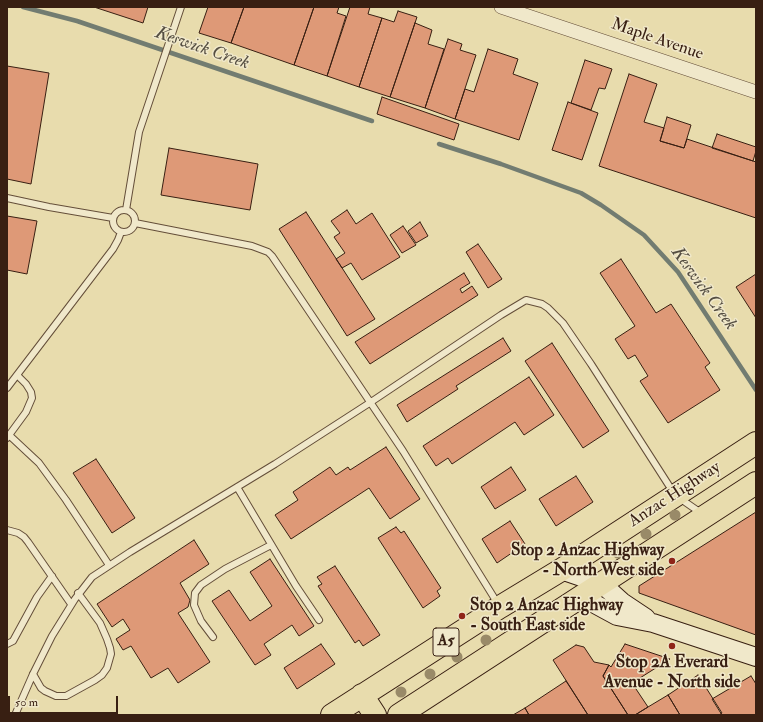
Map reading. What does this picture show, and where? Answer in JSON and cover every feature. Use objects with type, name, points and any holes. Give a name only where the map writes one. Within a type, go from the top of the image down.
[{"type":"highway","name":"Anzac Highway","points":[[332,715],[500,607],[561,570],[756,443]]},
{"type":"highway","name":"Anzac Highway","points":[[399,715],[756,483]]},
{"type":"highway","points":[[362,696],[375,715]]},
{"type":"street","name":"Maple Avenue","points":[[501,7],[756,92]]},
{"type":"street","points":[[561,570],[602,584],[622,602],[653,623]]},
{"type":"street","points":[[582,597],[617,616],[653,623],[756,657]]},
{"type":"lane","points":[[126,210],[139,132],[181,7]]},
{"type":"lane","points":[[7,198],[49,208],[113,218]]},
{"type":"lane","points":[[126,210],[131,212],[135,218],[134,227],[130,231],[121,232],[115,227],[113,218],[117,212],[126,210]]},
{"type":"lane","points":[[135,223],[252,246],[268,252],[278,263],[307,309],[371,402],[500,607]]},
{"type":"lane","points":[[7,388],[113,249],[121,232]]},
{"type":"lane","points":[[15,715],[52,636],[78,593],[92,577],[371,402],[507,311],[526,300],[542,304],[554,313],[563,323],[675,495],[706,516]]},
{"type":"lane","points":[[17,375],[26,384],[31,392],[32,398],[26,412],[8,437],[39,463],[66,500],[109,565]]},
{"type":"lane","points":[[237,487],[296,586],[319,620]]},
{"type":"lane","points":[[7,530],[24,537],[71,604]]},
{"type":"lane","points":[[213,637],[201,621],[194,605],[195,593],[201,586],[225,569],[271,545]]},
{"type":"lane","points":[[7,644],[13,641],[37,597],[52,576]]},
{"type":"lane","points":[[33,674],[41,688],[45,691],[56,696],[66,696],[95,680],[102,675],[107,668],[111,654],[107,639],[100,623],[78,593]]},
{"type":"building","points":[[94,7],[148,7],[143,23]]},
{"type":"building","points":[[208,7],[244,7],[231,43],[199,33]]},
{"type":"building","points":[[244,7],[314,7],[294,65],[231,43]]},
{"type":"building","points":[[314,7],[339,7],[337,13],[346,16],[327,76],[294,65]]},
{"type":"building","points":[[350,7],[370,7],[368,14],[382,18],[359,87],[327,76]]},
{"type":"building","points":[[398,11],[417,17],[390,97],[359,87],[382,18],[394,22]]},
{"type":"building","points":[[415,23],[432,30],[428,44],[444,49],[425,108],[390,97]]},
{"type":"building","points":[[448,39],[462,44],[460,50],[476,55],[455,119],[425,108]]},
{"type":"building","points":[[488,49],[518,59],[513,74],[538,83],[519,140],[455,119],[465,89],[474,92]]},
{"type":"building","points":[[585,60],[612,69],[605,89],[599,88],[591,110],[571,103]]},
{"type":"building","points":[[7,66],[49,73],[31,184],[7,179]]},
{"type":"building","points":[[629,74],[657,84],[644,122],[664,128],[660,141],[684,148],[687,139],[756,162],[756,218],[599,166]]},
{"type":"building","points":[[382,97],[459,124],[454,140],[377,114]]},
{"type":"building","points":[[568,102],[598,113],[582,160],[552,150]]},
{"type":"building","points":[[667,117],[691,125],[684,148],[660,141]]},
{"type":"building","points":[[717,134],[756,147],[753,161],[712,148]]},
{"type":"building","points":[[169,148],[258,164],[250,210],[161,195]]},
{"type":"building","points":[[347,210],[356,224],[372,213],[400,257],[362,280],[351,263],[342,268],[336,259],[345,253],[334,237],[340,233],[331,221]]},
{"type":"building","points":[[306,212],[375,319],[347,336],[279,229]]},
{"type":"building","points":[[7,216],[37,221],[27,274],[7,270]]},
{"type":"building","points":[[420,222],[428,236],[416,243],[408,231]]},
{"type":"building","points":[[403,226],[416,245],[402,253],[390,235]]},
{"type":"building","points":[[478,244],[502,279],[488,288],[466,252]]},
{"type":"building","points":[[621,259],[656,313],[671,304],[710,363],[705,367],[720,390],[668,423],[640,381],[648,376],[635,355],[628,359],[615,339],[635,326],[600,273]]},
{"type":"building","points":[[464,273],[470,283],[460,289],[462,293],[472,286],[478,295],[370,364],[355,342]]},
{"type":"building","points":[[756,274],[756,318],[736,287]]},
{"type":"building","points":[[503,338],[511,351],[456,386],[458,389],[407,422],[397,405]]},
{"type":"building","points":[[552,343],[609,431],[583,448],[525,361]]},
{"type":"building","points":[[529,377],[554,415],[524,435],[515,422],[452,464],[448,458],[436,466],[423,446]]},
{"type":"building","points":[[386,447],[420,499],[390,519],[369,488],[291,539],[275,515],[298,500],[293,492],[330,467],[336,475],[348,467],[350,470]]},
{"type":"building","points":[[96,459],[135,518],[112,533],[73,473]]},
{"type":"building","points":[[511,467],[526,490],[495,509],[481,487]]},
{"type":"building","points":[[576,476],[593,502],[556,526],[539,499]]},
{"type":"building","points":[[756,512],[756,635],[639,593],[639,586]]},
{"type":"building","points":[[510,521],[525,544],[497,563],[482,539]]},
{"type":"building","points":[[396,527],[401,533],[404,531],[441,588],[437,591],[440,596],[423,608],[378,538]]},
{"type":"building","points":[[194,540],[209,564],[180,583],[190,600],[188,607],[178,613],[210,662],[178,683],[168,668],[151,678],[131,646],[123,650],[116,639],[130,630],[123,619],[112,627],[97,604]]},
{"type":"building","points":[[270,559],[314,626],[299,636],[292,625],[264,644],[271,655],[255,665],[212,601],[229,590],[250,621],[272,606],[250,572]]},
{"type":"building","points":[[335,566],[380,635],[363,646],[359,640],[355,643],[318,586],[322,584],[317,577]]},
{"type":"building","points":[[321,644],[335,664],[297,689],[284,668]]},
{"type":"building","points":[[625,644],[670,659],[632,683],[648,707],[635,715],[628,715],[603,676],[609,665],[611,667]]},
{"type":"building","points":[[576,645],[584,647],[594,662],[609,665],[603,676],[628,715],[588,715],[553,660]]},
{"type":"building","points":[[698,675],[722,713],[719,715],[680,715],[668,695]]},
{"type":"building","points":[[751,676],[756,684],[756,715],[722,715],[712,699]]},
{"type":"building","points":[[566,681],[588,715],[529,715],[525,708]]},
{"type":"building","points":[[668,695],[680,715],[635,715],[648,707]]},
{"type":"building","points":[[525,708],[529,715],[513,715]]},
{"type":"waterway","name":"Keswick Creek","points":[[23,7],[77,21],[372,121]]},
{"type":"waterway","name":"Keswick Creek","points":[[439,144],[501,164],[581,193],[644,235],[678,272],[756,390]]},
{"type":"place","name":"Stop 2 Anzac Highway - North West side","points":[[672,561]]},
{"type":"place","name":"Stop 2 Anzac Highway - South East side","points":[[462,616]]},
{"type":"place","name":"Stop 2A Everard Avenue - North side","points":[[672,646]]}]
